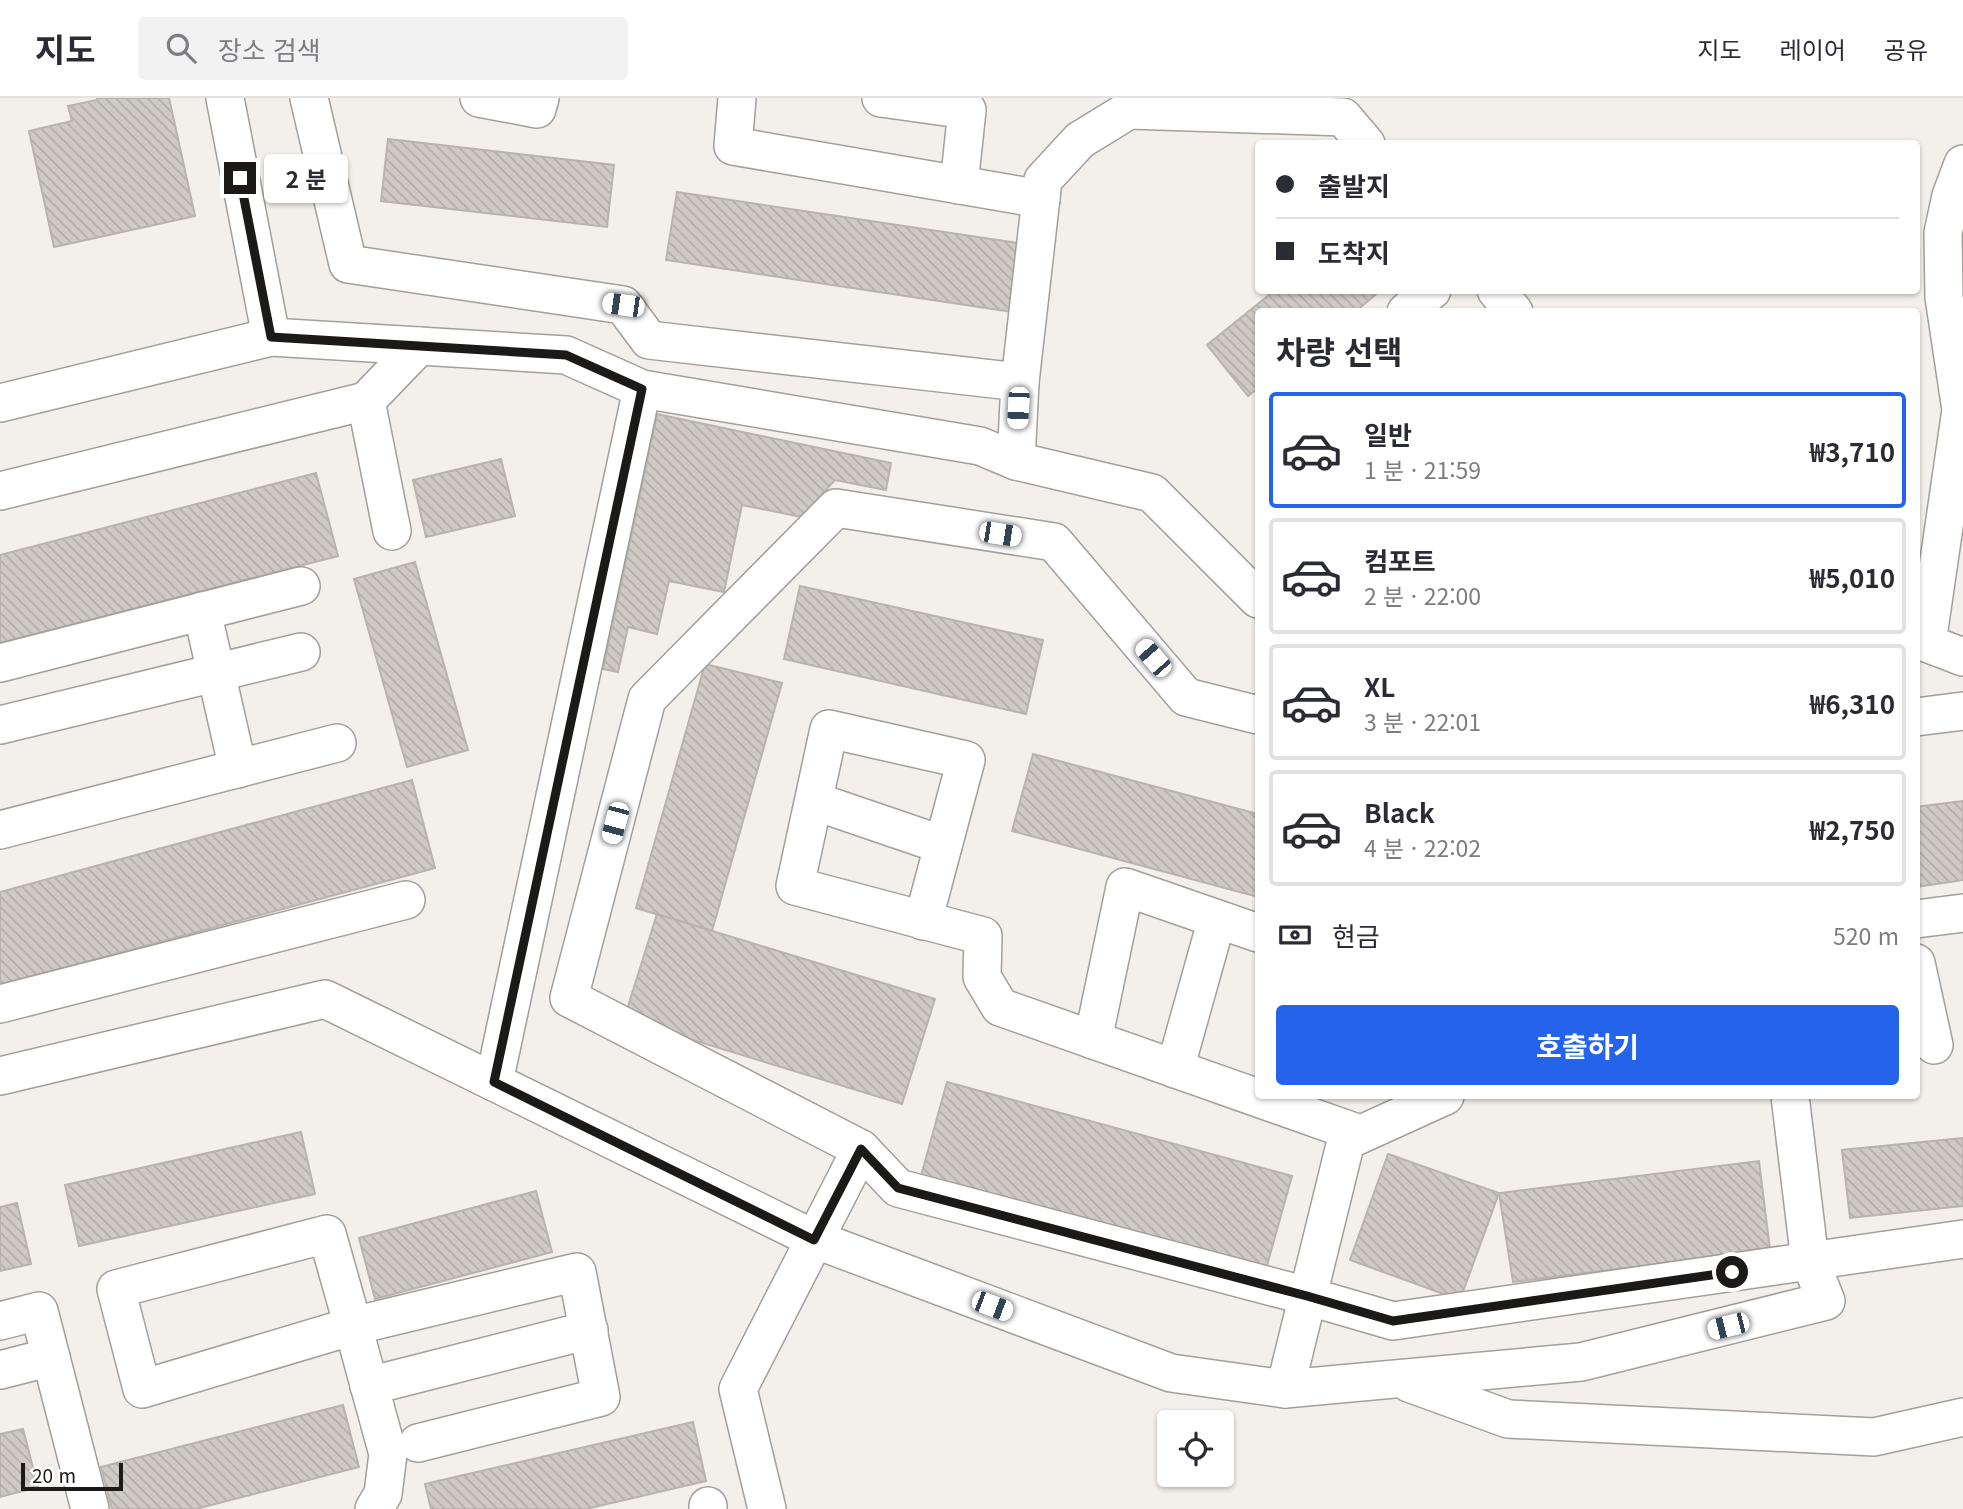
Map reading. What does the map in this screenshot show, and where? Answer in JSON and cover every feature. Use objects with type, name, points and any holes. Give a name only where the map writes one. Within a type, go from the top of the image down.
[{"type":"street","points":[[225,98],[271,337]]},
{"type":"street","points":[[309,98],[348,264],[623,305],[649,340],[1020,382]]},
{"type":"street","points":[[479,98],[537,109],[540,98]]},
{"type":"street","points":[[737,98],[733,146],[1041,199]]},
{"type":"street","points":[[881,98],[967,110],[958,185]]},
{"type":"street","points":[[1016,461],[1020,382],[1043,180],[1080,140],[1129,110],[1258,106],[1343,117],[1363,140]]},
{"type":"street","points":[[1963,164],[1951,195],[1943,233],[1944,297],[1961,410],[1922,641],[1963,656]]},
{"type":"street","points":[[1411,308],[1427,294]]},
{"type":"street","points":[[1499,294],[1511,308]]},
{"type":"street","points":[[0,404],[271,337],[566,355],[642,389],[980,446],[1016,461],[1152,493],[1255,596]]},
{"type":"street","points":[[0,491],[366,401],[419,346]]},
{"type":"street","points":[[494,1082],[642,389]]},
{"type":"street","points":[[366,401],[392,531]]},
{"type":"street","points":[[1255,714],[1186,697],[1054,542],[836,508],[647,699],[569,998],[861,1149],[898,1188],[1393,1321],[1963,1239]]},
{"type":"street","points":[[0,663],[301,586]]},
{"type":"street","points":[[202,611],[238,769]]},
{"type":"street","points":[[0,725],[301,652]]},
{"type":"street","points":[[1920,717],[1963,712]]},
{"type":"street","points":[[923,921],[966,760],[829,729],[795,886],[923,921],[983,936],[982,977],[1000,1007],[1255,1095]]},
{"type":"street","points":[[0,830],[337,743]]},
{"type":"street","points":[[814,801],[943,845]]},
{"type":"street","points":[[1093,1040],[1125,887],[1255,932]]},
{"type":"street","points":[[0,1004],[406,900]]},
{"type":"street","points":[[1920,918],[1963,913]]},
{"type":"street","points":[[1175,1069],[1217,919]]},
{"type":"street","points":[[1920,978],[1938,1045]]},
{"type":"street","points":[[0,1076],[325,999],[814,1240],[1171,1373],[1286,1390],[1581,1362],[1826,1301],[1811,1261],[1790,1099]]},
{"type":"street","points":[[1268,1099],[1360,1134]]},
{"type":"street","points":[[1286,1390],[1346,1141],[1438,1099]]},
{"type":"street","points":[[767,1509],[738,1389],[861,1149]]},
{"type":"street","points":[[374,1509],[383,1494],[388,1454],[353,1326],[327,1234],[116,1289],[142,1389],[353,1326],[578,1272],[601,1397],[418,1443]]},
{"type":"street","points":[[0,1321],[39,1311],[90,1509]]},
{"type":"street","points":[[369,1386],[589,1330]]},
{"type":"street","points":[[0,1370],[51,1357]]},
{"type":"street","points":[[1398,1379],[1508,1419],[1874,1437],[1963,1417]]},
{"type":"building","points":[[97,98],[169,98],[195,216],[54,247],[29,131],[72,121],[68,106]]},
{"type":"building","points":[[388,139],[614,165],[607,227],[381,201]]},
{"type":"building","points":[[677,192],[1024,244],[1013,312],[666,260]]},
{"type":"building","points":[[1270,294],[1376,294],[1360,308],[1255,308],[1255,390],[1248,396],[1207,345]]},
{"type":"building","points":[[657,414],[891,463],[886,490],[835,480],[801,517],[742,505],[724,592],[669,581],[657,634],[628,627],[618,672],[603,669]]},
{"type":"building","points":[[501,459],[515,516],[426,537],[413,480]]},
{"type":"building","points":[[316,473],[338,556],[0,643],[0,555]]},
{"type":"building","points":[[415,562],[468,750],[407,767],[354,579]]},
{"type":"building","points":[[800,586],[1043,640],[1026,714],[784,659]]},
{"type":"building","points":[[705,664],[782,683],[712,931],[636,908]]},
{"type":"building","points":[[1033,754],[1255,813],[1255,896],[1012,831]]},
{"type":"building","points":[[412,780],[435,868],[0,985],[0,892]]},
{"type":"building","points":[[1963,801],[1963,880],[1920,886],[1920,806]]},
{"type":"building","points":[[657,914],[935,999],[902,1104],[624,1019]]},
{"type":"building","points":[[947,1082],[1292,1176],[1266,1269],[921,1176]]},
{"type":"building","points":[[301,1132],[315,1194],[79,1246],[65,1185]]},
{"type":"building","points":[[1963,1138],[1963,1206],[1850,1218],[1842,1150]]},
{"type":"building","points":[[1388,1154],[1499,1193],[1460,1300],[1350,1260]]},
{"type":"building","points":[[1759,1161],[1770,1250],[1513,1282],[1499,1193]]},
{"type":"building","points":[[536,1191],[552,1252],[375,1299],[359,1238]]},
{"type":"building","points":[[17,1203],[31,1264],[0,1271],[0,1207]]},
{"type":"building","points":[[343,1405],[359,1467],[196,1509],[112,1509],[101,1467]]},
{"type":"building","points":[[693,1422],[706,1481],[586,1509],[431,1509],[425,1484]]},
{"type":"building","points":[[23,1429],[38,1487],[0,1497],[0,1434]]},
{"type":"route","points":[[240,178],[271,337],[566,355],[642,389],[494,1082],[814,1240],[861,1149],[898,1188],[1393,1321],[1732,1272]]}]
